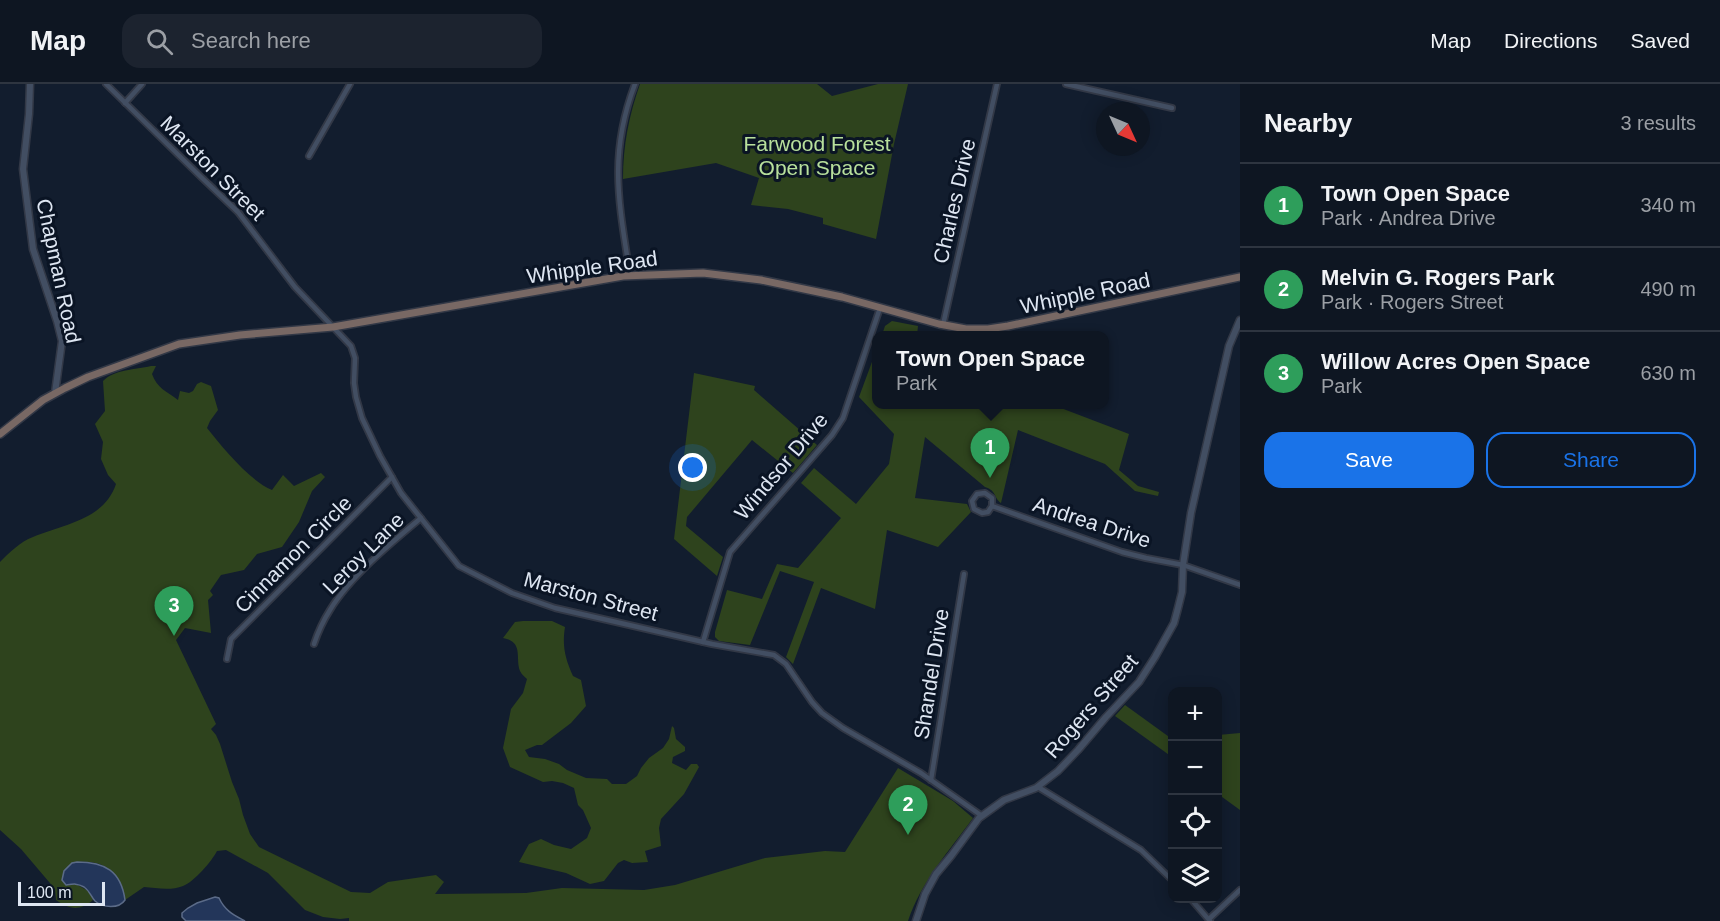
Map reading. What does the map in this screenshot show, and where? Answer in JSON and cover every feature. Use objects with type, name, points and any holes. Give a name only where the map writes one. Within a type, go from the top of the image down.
[{"type":"main road","name":"Whipple Road","points":[[0,434],[55,393],[88,377],[179,344],[240,335],[333,327],[630,275],[703,273],[761,280],[842,297],[943,325],[966,329],[1008,326],[1240,277]]},
{"type":"street","name":"Chapman Road","points":[[30,84],[23,169],[33,249],[62,341],[55,393]]},
{"type":"street","name":"Marston Street","points":[[106,84],[238,212],[295,287],[351,346],[355,358],[355,390],[362,418],[380,456],[401,493],[459,566],[512,592],[555,608],[703,642],[774,655],[786,664],[822,713],[931,780],[982,816]]},
{"type":"street","points":[[125,103],[142,84]]},
{"type":"street","points":[[309,156],[350,84]]},
{"type":"street","points":[[630,275],[619,204],[617,168],[621,132],[635,84]]},
{"type":"street","name":"Charles Drive","points":[[943,325],[997,84]]},
{"type":"street","points":[[1066,84],[1173,108]]},
{"type":"street","name":"Windsor Drive","points":[[872,331],[880,308]]},
{"type":"street","name":"Rogers Street","points":[[916,921],[925,894],[936,874],[982,816],[1004,800],[1038,787],[1058,771],[1139,682],[1174,623],[1182,592],[1183,565],[1191,513],[1229,346],[1240,320]]},
{"type":"street","name":"Windsor Drive","points":[[703,642],[730,552],[832,435],[843,418],[872,332]]},
{"type":"street","name":"Cinnamon Circle","points":[[227,659],[231,639],[392,477]]},
{"type":"street","name":"Andrea Drive","points":[[985,493],[992,498],[992,506],[987,512],[979,513],[973,508],[973,500],[977,494],[985,493]]},
{"type":"street","name":"Andrea Drive","points":[[992,506],[1122,552],[1183,565],[1240,585]]},
{"type":"street","name":"Leroy Lane","points":[[314,644],[321,626],[338,599],[366,567],[421,518]]},
{"type":"street","name":"Shandel Drive","points":[[931,780],[964,574]]},
{"type":"street","points":[[1038,787],[1141,850],[1168,875]]},
{"type":"street","points":[[1195,903],[1210,920],[1240,890]]},
{"type":"green space","name":"Farwood Forest Open Space","points":[[640,84],[817,84],[832,96],[878,84],[908,84],[876,239],[823,224],[823,218],[788,209],[751,205],[759,178],[716,163],[623,179],[627,131]]},
{"type":"green space","points":[[892,321],[918,326],[917,331],[883,331],[885,326]]},
{"type":"green space","points":[[872,362],[872,409],[1063,409],[1129,434],[1119,470],[1138,486],[1159,492],[1158,496],[1135,491],[1105,464],[1018,430],[1001,503],[991,490],[925,437],[915,498],[967,504],[971,512],[938,547],[887,530],[875,609],[821,588],[793,664],[786,657],[814,582],[780,571],[750,645],[719,641],[715,637],[715,632],[727,590],[762,599],[777,564],[798,568],[841,518],[801,483],[814,468],[856,504],[889,464],[894,434],[859,397]]},
{"type":"green space","points":[[156,366],[152,374],[156,383],[178,400],[180,391],[189,393],[201,382],[211,386],[218,410],[207,428],[237,463],[264,486],[272,490],[283,475],[294,486],[321,473],[325,477],[312,491],[299,522],[282,547],[257,554],[244,570],[221,575],[210,591],[213,595],[208,600],[211,633],[185,628],[176,640],[216,724],[211,729],[220,744],[250,834],[259,847],[351,892],[370,893],[388,882],[436,875],[444,882],[435,894],[526,893],[562,888],[644,890],[675,885],[765,858],[825,851],[845,852],[898,768],[953,801],[973,818],[928,880],[908,921],[349,921],[349,918],[323,917],[305,910],[268,873],[226,850],[217,851],[202,871],[183,886],[169,889],[144,887],[125,900],[119,881],[108,868],[92,862],[72,863],[74,883],[90,892],[93,900],[84,906],[75,908],[56,900],[55,889],[21,849],[0,830],[0,562],[28,539],[93,513],[110,496],[116,484],[108,475],[101,459],[103,442],[95,424],[105,411],[103,381],[119,372]]},
{"type":"green space","points":[[694,373],[755,386],[754,390],[817,445],[793,473],[752,440],[687,517],[686,526],[723,557],[717,576],[674,539]]},
{"type":"green space","points":[[552,621],[565,627],[566,658],[573,676],[581,680],[586,706],[571,723],[542,745],[525,750],[529,757],[559,764],[586,778],[607,779],[612,784],[626,784],[637,776],[649,758],[663,748],[669,739],[672,726],[676,739],[685,747],[685,751],[673,757],[672,763],[686,770],[691,764],[697,764],[699,767],[684,794],[661,819],[659,828],[661,846],[645,851],[648,862],[632,863],[624,860],[618,863],[604,881],[590,884],[566,873],[519,862],[529,844],[541,839],[571,849],[587,838],[591,828],[583,810],[578,805],[574,788],[563,783],[543,782],[510,767],[503,748],[511,709],[523,693],[527,679],[520,671],[518,651],[514,643],[503,638],[515,622]]},
{"type":"green space","points":[[1125,705],[1168,736],[1168,754],[1115,716]]},
{"type":"green space","points":[[1240,733],[1240,810],[1222,797],[1222,735]]},
{"type":"water","points":[[72,863],[96,864],[110,870],[120,882],[125,900],[119,905],[106,906],[95,901],[84,887],[77,884],[66,885],[62,880],[64,871]]},
{"type":"water","points":[[215,897],[219,898],[230,912],[245,921],[186,921],[182,917],[182,913],[188,908]]},
{"type":"place","name":"Town Open Space","points":[[990,478]]},
{"type":"place","name":"Willow Acres Open Space","points":[[174,636]]},
{"type":"place","name":"Melvin G. Rogers Park","points":[[908,835]]}]
